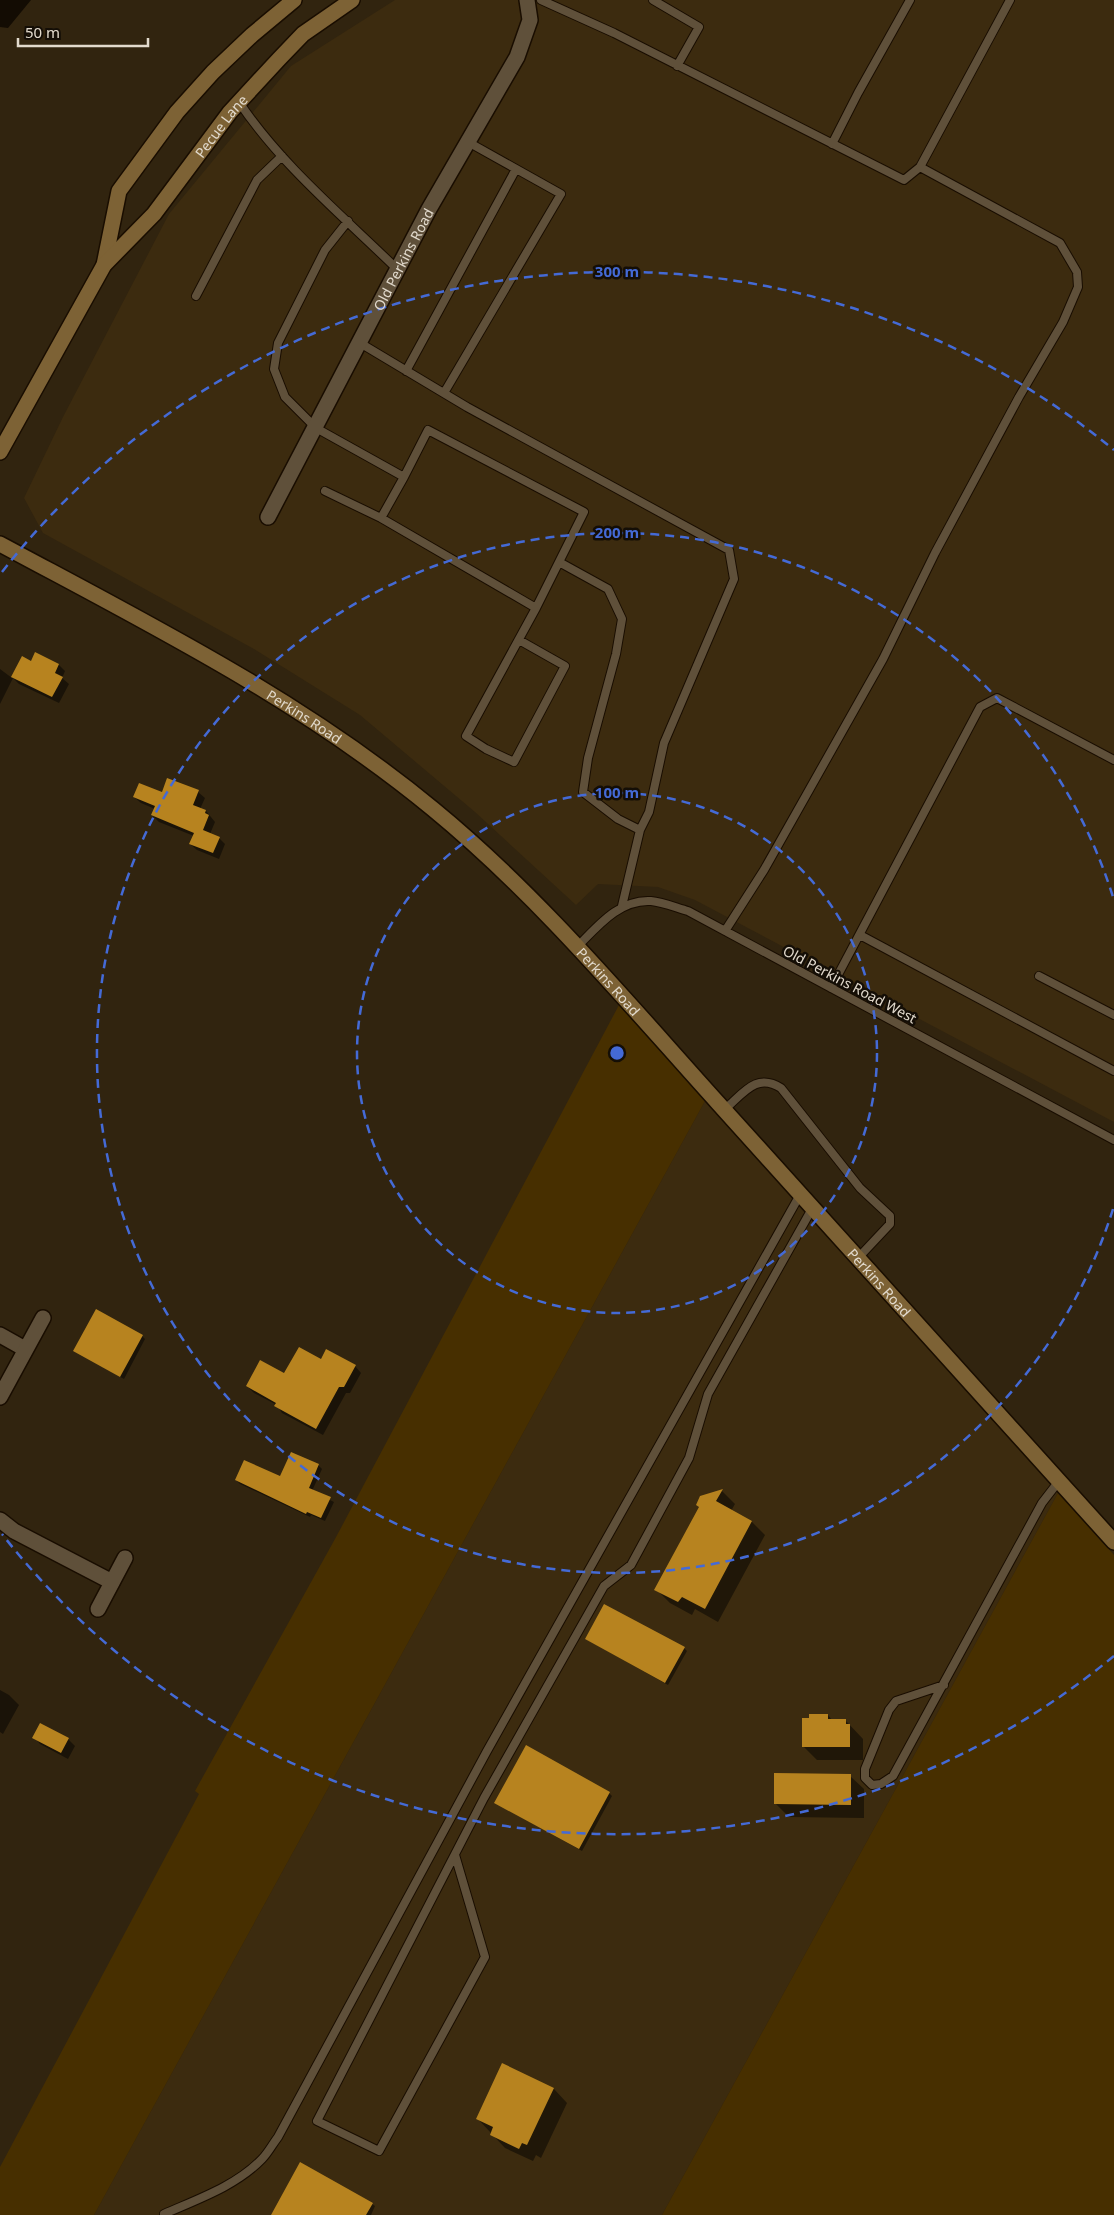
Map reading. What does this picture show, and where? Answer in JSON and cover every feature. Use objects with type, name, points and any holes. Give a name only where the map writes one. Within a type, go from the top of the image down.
[{"type":"main road","name":"Pecue Lane","points":[[104,265],[120,190],[178,112],[213,72],[252,35],[294,0]]},
{"type":"main road","name":"Pecue Lane","points":[[0,452],[104,265],[154,214],[239,102],[302,34],[352,0]]},
{"type":"main road","name":"Perkins Road","points":[[0,544],[230,668],[289,704],[384,770],[461,832],[527,894],[577,947],[801,1192],[858,1258],[1114,1542]]},
{"type":"street","name":"Old Perkins Road","points":[[268,517],[429,209],[517,57],[530,20],[528,0]]},
{"type":"street","points":[[0,1397],[43,1318]]},
{"type":"street","points":[[0,1335],[25,1348]]},
{"type":"street","points":[[0,1520],[14,1530],[112,1582]]},
{"type":"street","points":[[98,1609],[125,1558]]},
{"type":"lane","points":[[541,0],[614,33],[904,180],[920,167],[1010,0]]},
{"type":"lane","points":[[653,0],[699,27],[678,66]]},
{"type":"lane","points":[[832,144],[910,0]]},
{"type":"lane","points":[[239,102],[258,130],[282,156],[398,270]]},
{"type":"lane","points":[[444,393],[561,194],[468,142]]},
{"type":"lane","points":[[196,296],[256,180],[282,156]]},
{"type":"lane","points":[[724,931],[764,870],[883,659],[935,553],[1019,397],[1063,322],[1078,287],[1078,272],[1060,243],[920,167]]},
{"type":"lane","points":[[406,371],[516,169]]},
{"type":"lane","points":[[348,221],[325,250],[278,342],[274,369],[285,397],[316,428],[404,477]]},
{"type":"lane","points":[[360,343],[444,393],[729,550],[734,579],[664,743],[650,812],[640,830],[622,906]]},
{"type":"lane","points":[[381,518],[428,430],[584,512],[536,608],[466,736],[486,749],[514,762],[565,666],[519,640]]},
{"type":"lane","points":[[325,491],[381,518],[536,608]]},
{"type":"lane","points":[[559,562],[608,589],[622,619],[616,654],[588,758],[583,792],[618,819],[640,830]]},
{"type":"lane","points":[[831,988],[980,707],[997,698],[1114,760]]},
{"type":"lane","name":"Old Perkins Road West","points":[[577,947],[600,923],[622,906],[650,901],[688,911],[1114,1140]]},
{"type":"lane","points":[[860,935],[1114,1071]]},
{"type":"lane","points":[[1039,976],[1114,1015]]},
{"type":"lane","points":[[724,1110],[754,1084],[764,1081],[772,1082],[781,1088],[860,1188],[890,1216],[890,1224],[858,1258]]},
{"type":"lane","points":[[164,2214],[210,2194],[239,2178],[263,2158],[278,2137],[487,1751],[801,1192]]},
{"type":"lane","points":[[455,1855],[485,1956],[379,2151],[317,2121],[484,1798],[604,1586],[631,1565],[689,1458],[708,1394],[813,1207]]},
{"type":"lane","points":[[944,1686],[896,1701],[889,1710],[865,1769],[865,1778],[872,1785],[881,1784],[893,1776],[944,1686],[1042,1503],[1059,1481]]},
{"type":"shaded area","points":[[0,0],[31,0],[8,28],[0,27]]},
{"type":"shaded area","points":[[395,0],[1114,0],[1114,1122],[695,900],[658,887],[598,884],[576,905],[475,812],[360,715],[254,649],[43,533],[24,498],[63,417],[169,214],[291,66]]},
{"type":"shaded area","points":[[619,1005],[705,1101],[94,2215],[0,2215],[0,2167],[199,1794],[195,1791],[335,1539]]},
{"type":"shaded area","points":[[705,1101],[1058,1493],[662,2215],[94,2215]]},
{"type":"shaded area","points":[[1058,1493],[1114,1555],[1114,2215],[662,2215]]},
{"type":"building","points":[[35,652],[59,664],[55,673],[63,677],[52,697],[11,677],[22,656],[31,661]]},
{"type":"building","points":[[167,778],[199,790],[193,805],[206,810],[205,813],[209,815],[203,830],[220,837],[213,853],[189,844],[194,833],[151,815],[155,806],[133,797],[139,783],[162,792]]},
{"type":"building","points":[[96,1309],[143,1335],[120,1377],[73,1351]]},
{"type":"building","points":[[299,1347],[321,1359],[326,1349],[356,1365],[344,1387],[339,1387],[316,1429],[274,1406],[276,1403],[246,1386],[260,1360],[284,1373]]},
{"type":"building","points":[[291,1452],[319,1464],[309,1488],[331,1497],[321,1518],[307,1512],[306,1514],[235,1480],[244,1460],[280,1476]]},
{"type":"building","points":[[723,1489],[716,1501],[752,1521],[705,1609],[682,1597],[678,1602],[654,1590],[699,1507],[696,1505],[700,1496]]},
{"type":"building","points":[[604,1604],[685,1647],[665,1683],[585,1639]]},
{"type":"building","points":[[809,1714],[828,1714],[828,1719],[846,1719],[846,1724],[850,1724],[850,1747],[802,1747],[802,1718],[809,1718]]},
{"type":"building","points":[[40,1723],[69,1738],[61,1753],[32,1738]]},
{"type":"building","points":[[526,1745],[610,1792],[579,1849],[494,1803]]},
{"type":"building","points":[[774,1773],[851,1774],[851,1805],[774,1804]]},
{"type":"building","points":[[502,2063],[554,2088],[527,2145],[522,2143],[519,2149],[490,2135],[493,2127],[476,2119]]},
{"type":"building","points":[[300,2162],[373,2203],[366,2215],[271,2215]]}]
